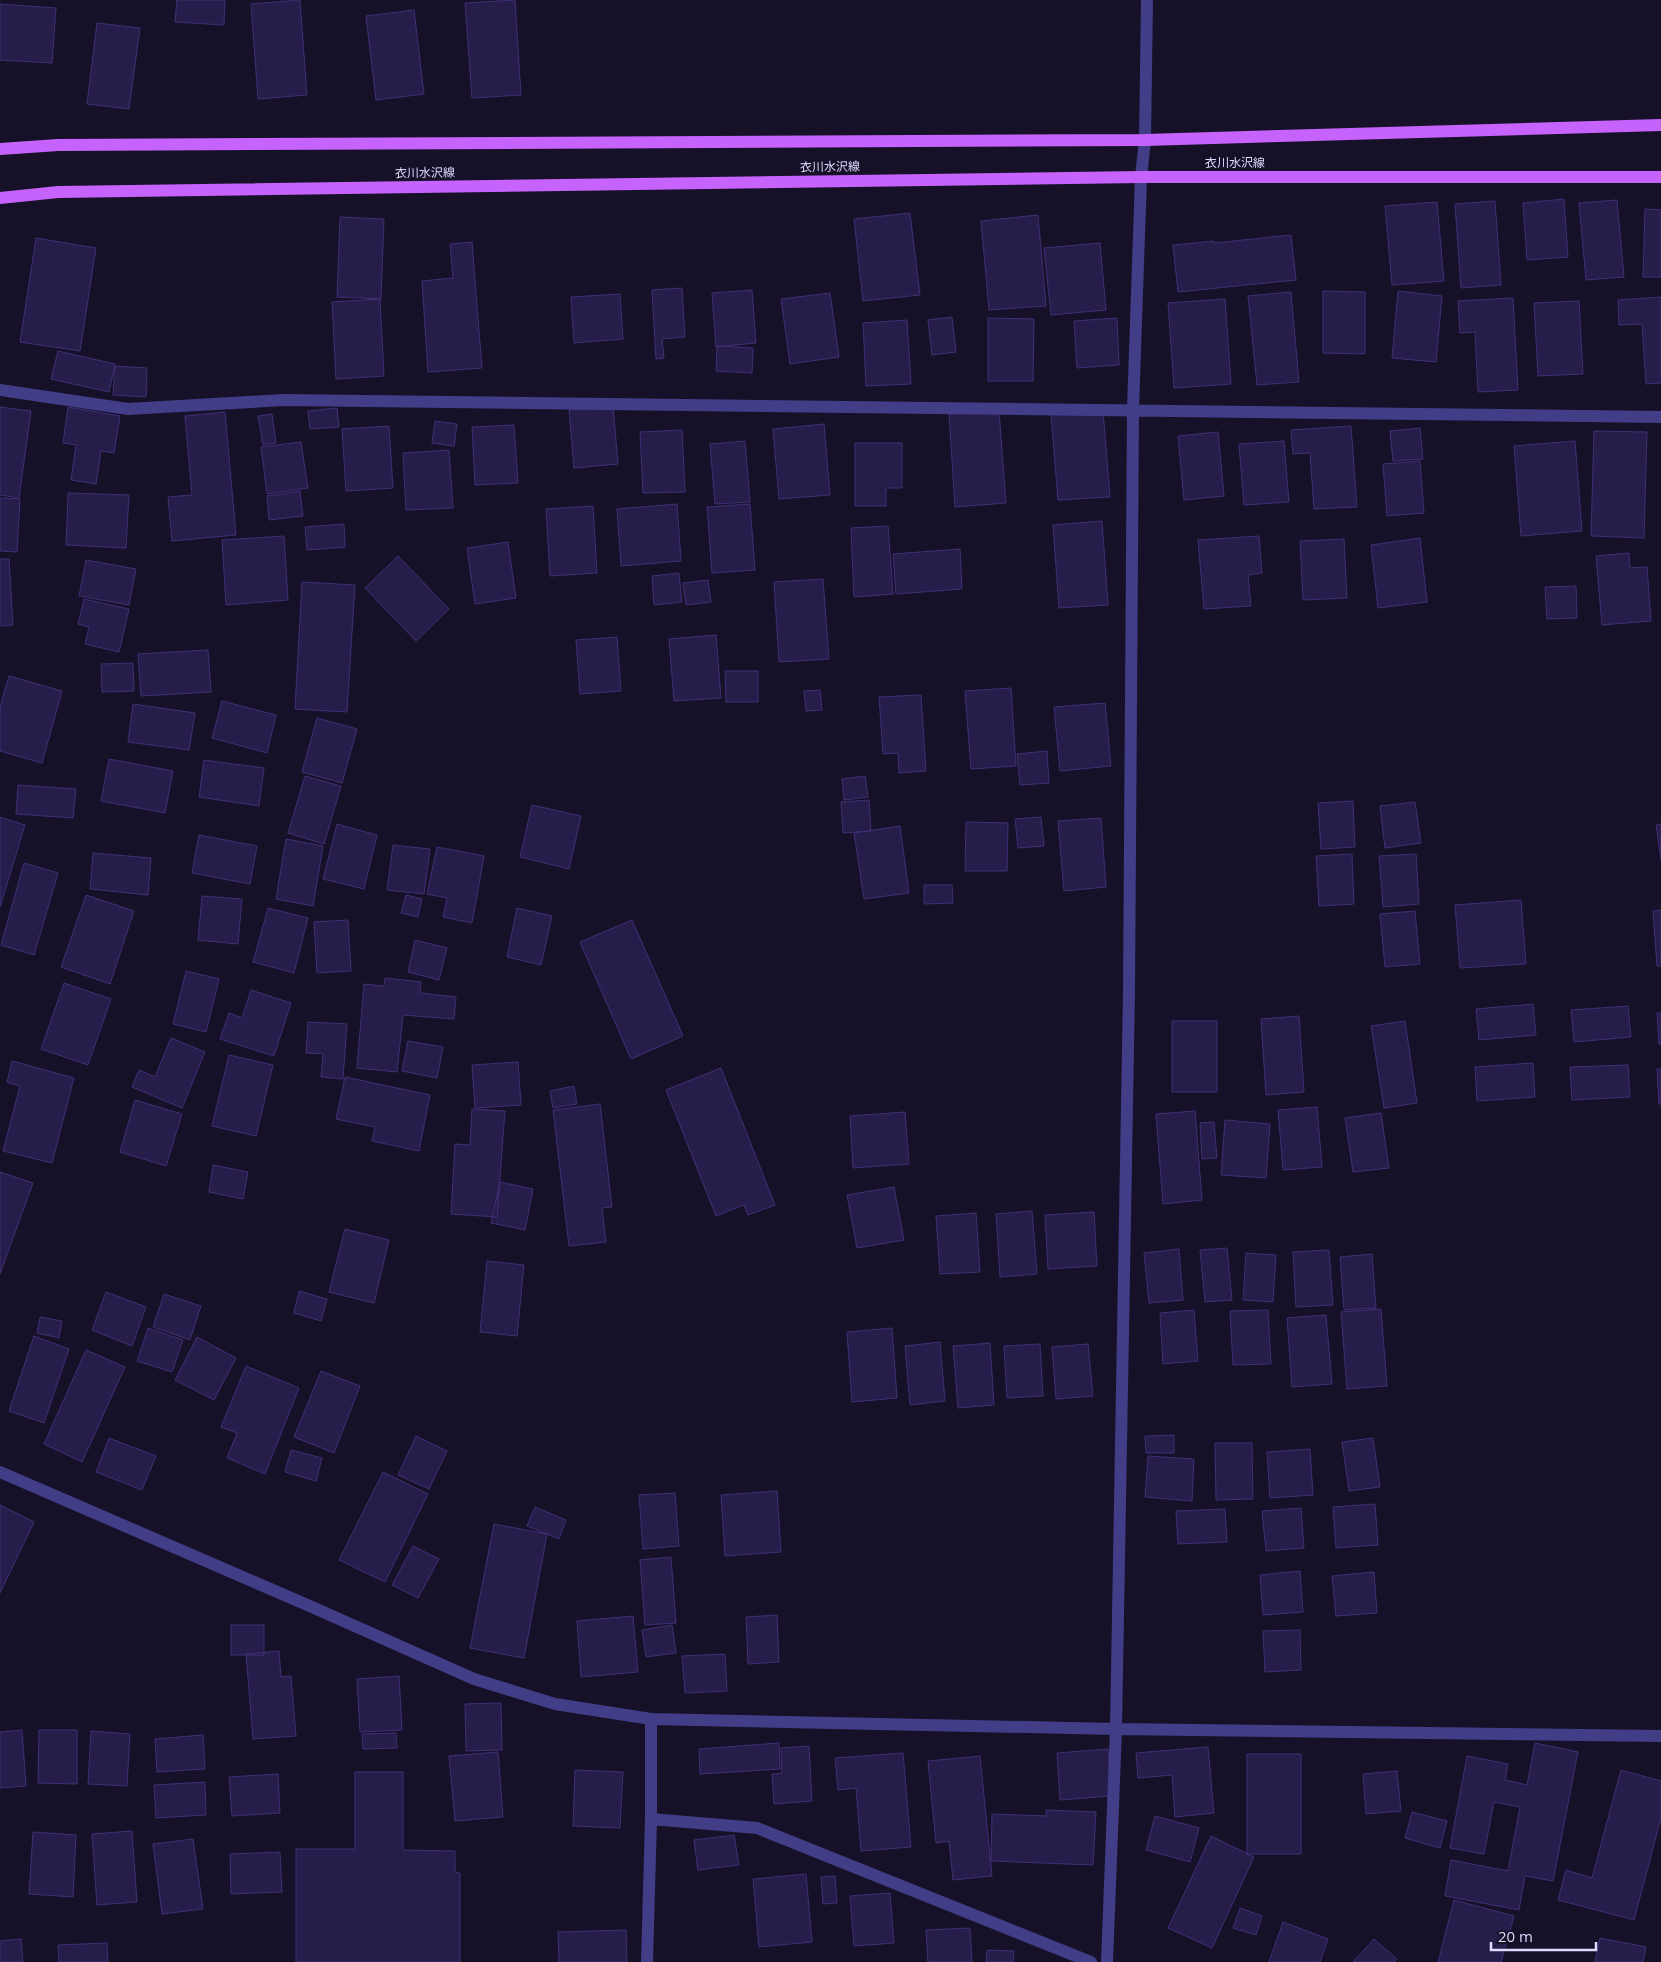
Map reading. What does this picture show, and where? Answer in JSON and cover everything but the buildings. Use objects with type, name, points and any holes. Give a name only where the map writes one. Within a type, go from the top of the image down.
[{"type":"main road","name":"衣川水沢線","points":[[0,149],[68,145],[1145,140],[1661,125]]},
{"type":"main road","name":"衣川水沢線","points":[[0,198],[58,192],[1141,177],[1661,177]]},
{"type":"street","points":[[1107,1962],[1116,1729],[1129,1001],[1133,409],[1141,177],[1145,140],[1147,0]]},
{"type":"street","points":[[0,390],[128,409],[284,400],[1661,417]]},
{"type":"street","points":[[0,1472],[474,1679],[555,1704],[651,1719],[1116,1729],[1661,1736]]},
{"type":"street","points":[[648,1962],[651,1719]]},
{"type":"street","points":[[651,1819],[757,1828],[1091,1962]]}]
